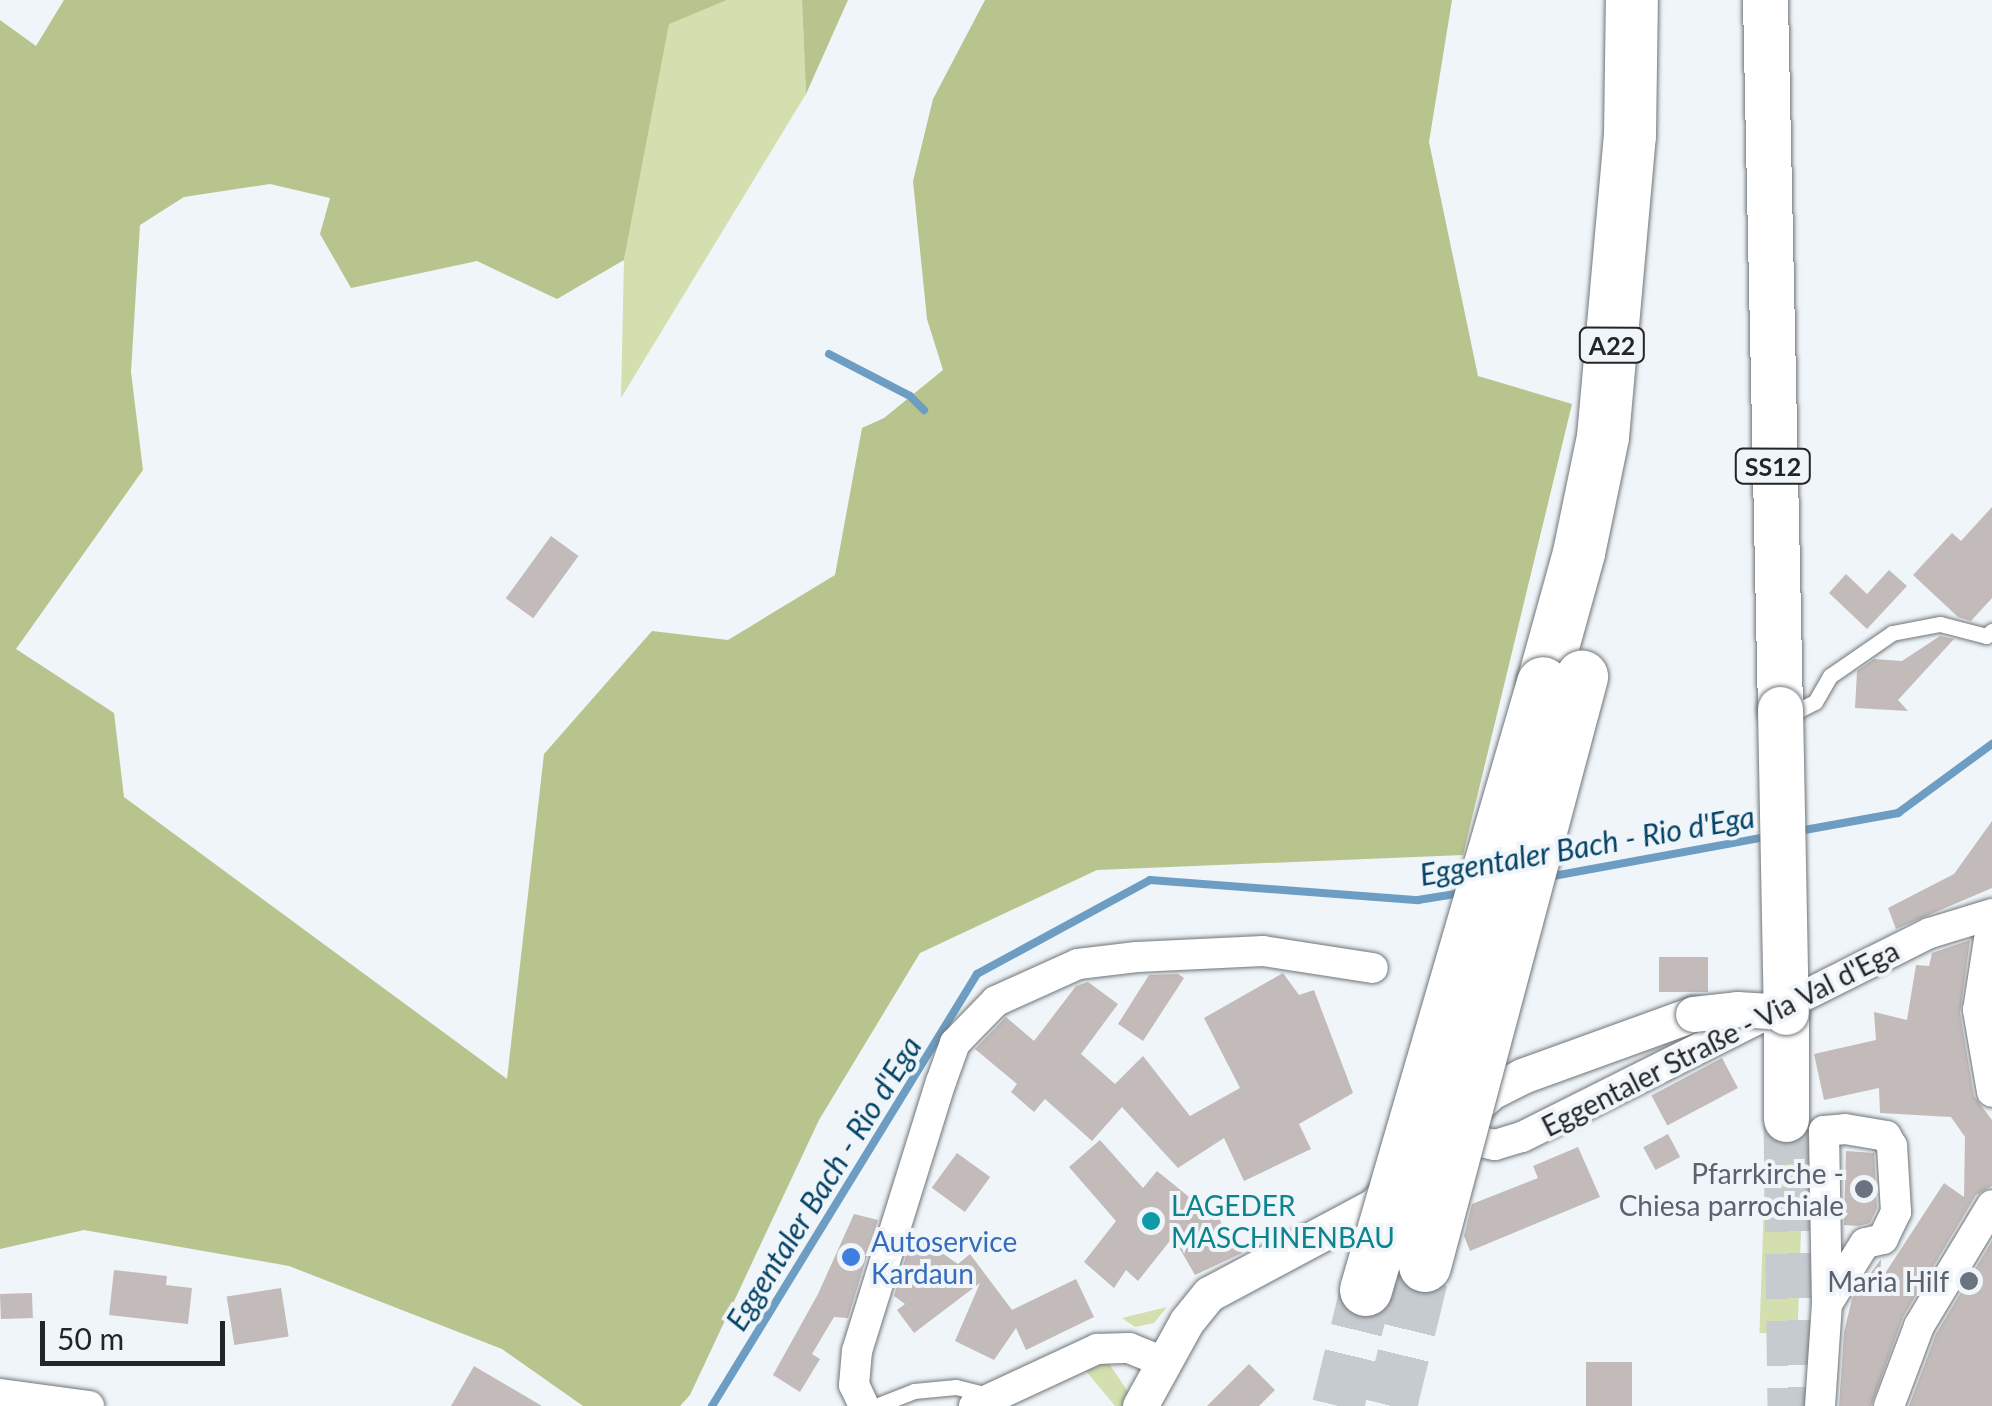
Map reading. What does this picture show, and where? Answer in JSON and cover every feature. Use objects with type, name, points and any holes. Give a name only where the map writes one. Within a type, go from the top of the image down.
[{"type":"highway","name":"A22","points":[[1425,1266],[1563,680],[1579,552],[1602,437],[1624,225],[1632,0]]},
{"type":"highway","name":"A22","points":[[1366,1290],[1563,680],[1610,562],[1641,388],[1657,246],[1662,0]]},
{"type":"main road","name":"SS12","points":[[1765,0],[1780,710],[1793,1014],[1786,1118]]},
{"type":"street","points":[[1992,917],[1978,1010],[1992,1092]]},
{"type":"street","name":"Eggentaler Straße - Via Val d'Ega","points":[[1446,1134],[1495,1145],[1522,1137],[1930,933],[1992,917]]},
{"type":"street","points":[[864,1406],[854,1384],[857,1351],[941,1082],[956,1043],[996,1002],[1078,964],[1137,957],[1263,951],[1373,968]]},
{"type":"street","points":[[1140,1406],[1163,1362],[1209,1294],[1374,1206],[1491,1092],[1522,1076],[1693,1014],[1736,1009],[1793,1014]]},
{"type":"street","points":[[1820,1406],[1827,1304],[1824,1131],[1844,1129],[1886,1136],[1892,1146],[1896,1212],[1883,1239],[1865,1243],[1827,1304]]},
{"type":"street","points":[[1889,1406],[1919,1326],[1992,1205]]},
{"type":"street","points":[[982,1401],[1097,1349],[1129,1348],[1163,1362]]},
{"type":"street","points":[[0,1394],[89,1406]]},
{"type":"lane","points":[[1780,710],[1799,710],[1815,702],[1830,676],[1892,633],[1940,624],[1986,636],[1992,632]]},
{"type":"lane","points":[[1793,1014],[1854,971]]},
{"type":"lane","points":[[876,1406],[914,1390],[956,1387],[982,1401]]},
{"type":"green space","points":[[64,0],[727,0],[669,24],[624,260],[557,299],[477,261],[351,288],[320,234],[330,198],[270,184],[184,197],[140,225],[131,372],[143,470],[16,649],[114,713],[124,797],[507,1079],[544,754],[652,631],[728,640],[835,575],[862,428],[884,418],[943,370],[927,319],[913,181],[933,99],[985,0],[1452,0],[1429,142],[1478,376],[1572,404],[1463,855],[1097,870],[920,953],[819,1120],[690,1395],[680,1406],[583,1406],[502,1349],[289,1266],[84,1230],[0,1249],[0,20],[36,46]]},
{"type":"green space","points":[[727,0],[802,0],[806,94],[621,398],[624,260],[669,23]]},
{"type":"green space","points":[[802,0],[848,0],[806,94]]},
{"type":"green space","points":[[1766,1146],[1804,1147],[1797,1334],[1759,1333]]},
{"type":"green space","points":[[1167,1307],[1154,1323],[1135,1327],[1122,1318]]},
{"type":"green space","points":[[1108,1362],[1131,1396],[1127,1406],[1115,1406],[1086,1371]]},
{"type":"building","points":[[1992,507],[1992,598],[1971,621],[1958,617],[1913,575],[1952,533],[1961,541]]},
{"type":"building","points":[[551,536],[579,556],[533,618],[506,598]]},
{"type":"building","points":[[1889,570],[1907,586],[1867,629],[1829,593],[1846,574],[1867,594]]},
{"type":"building","points":[[1940,636],[1954,639],[1898,700],[1908,711],[1855,708],[1857,671],[1874,659],[1902,661]]},
{"type":"building","points":[[1992,821],[1992,888],[1896,929],[1888,908],[1954,874]]},
{"type":"building","points":[[1970,940],[1960,1013],[1974,1096],[1992,1120],[1992,1186],[1976,1195],[1903,1317],[1871,1406],[1839,1406],[1844,1332],[1852,1299],[1881,1259],[1880,1281],[1944,1183],[1964,1197],[1965,1137],[1951,1117],[1880,1113],[1879,1088],[1824,1100],[1814,1054],[1876,1040],[1874,1012],[1907,1020],[1916,965],[1929,966],[1932,953]]},
{"type":"building","points":[[1659,957],[1708,957],[1708,992],[1659,992]]},
{"type":"building","points":[[1283,973],[1299,995],[1314,990],[1353,1093],[1299,1124],[1311,1149],[1244,1181],[1224,1138],[1178,1168],[1122,1107],[1092,1141],[1045,1099],[1034,1112],[1011,1092],[1017,1084],[975,1049],[1006,1017],[1034,1041],[1076,986],[1088,982],[1118,1004],[1081,1054],[1115,1084],[1143,1056],[1190,1116],[1240,1088],[1204,1018]]},
{"type":"building","points":[[1178,974],[1184,978],[1143,1041],[1118,1024],[1149,975]]},
{"type":"building","points":[[1722,1058],[1738,1088],[1667,1126],[1651,1096]]},
{"type":"building","points":[[1668,1134],[1680,1157],[1655,1170],[1643,1147]]},
{"type":"building","points":[[1100,1140],[1143,1188],[1157,1171],[1204,1209],[1209,1204],[1242,1253],[1195,1275],[1173,1237],[1138,1281],[1126,1270],[1114,1288],[1084,1262],[1116,1221],[1069,1167]]},
{"type":"building","points":[[1578,1147],[1600,1197],[1470,1251],[1464,1236],[1472,1204],[1538,1178],[1533,1166]]},
{"type":"building","name":"Pfarrkirche - Chiesa parrochiale","points":[[1846,1151],[1874,1153],[1877,1208],[1870,1223],[1858,1226],[1844,1225]]},
{"type":"building","points":[[957,1153],[990,1177],[965,1212],[932,1188]]},
{"type":"building","name":"Autoservice Kardaun","points":[[854,1214],[878,1220],[848,1318],[834,1317],[812,1354],[820,1359],[800,1392],[773,1375],[818,1294]]},
{"type":"building","points":[[913,1233],[958,1264],[970,1254],[1012,1310],[1076,1279],[1094,1317],[1026,1350],[1016,1328],[994,1360],[955,1341],[980,1283],[914,1333],[897,1310],[905,1304],[894,1296]]},
{"type":"building","points":[[1992,1241],[1992,1406],[1909,1406],[1936,1334]]},
{"type":"building","points":[[114,1270],[167,1276],[166,1285],[192,1288],[188,1324],[109,1315]]},
{"type":"building","points":[[281,1288],[289,1336],[234,1345],[227,1297]]},
{"type":"building","points":[[32,1293],[33,1318],[1,1319],[0,1294]]},
{"type":"building","points":[[1586,1362],[1632,1362],[1632,1406],[1586,1406]]},
{"type":"building","points":[[1249,1364],[1275,1390],[1259,1406],[1207,1406]]},
{"type":"building","points":[[474,1366],[542,1406],[451,1406]]},
{"type":"waterway","points":[[829,354],[910,396],[924,410]]},
{"type":"waterway","name":"Eggentaler Bach - Rio d'Ega","points":[[1799,831],[1898,813],[1992,744]]},
{"type":"waterway","name":"Eggentaler Bach - Rio d'Ega","points":[[1548,877],[1766,837]]},
{"type":"waterway","name":"Eggentaler Bach - Rio d'Ega","points":[[712,1406],[977,974],[1150,880],[1418,900],[1461,893]]},
{"type":"tunnel","points":[[1786,1119],[1790,1406]]},
{"type":"tunnel","points":[[1391,1406],[1425,1266]]},
{"type":"tunnel","points":[[1338,1406],[1366,1290]]},
{"type":"place","name":"Pfarrkirche - Chiesa parrochiale","points":[[1864,1189]]},
{"type":"place","name":"LAGEDER MASCHINENBAU","points":[[1151,1221]]},
{"type":"place","name":"Autoservice Kardaun","points":[[851,1257]]},
{"type":"place","name":"Maria Hilf","points":[[1969,1281]]}]
